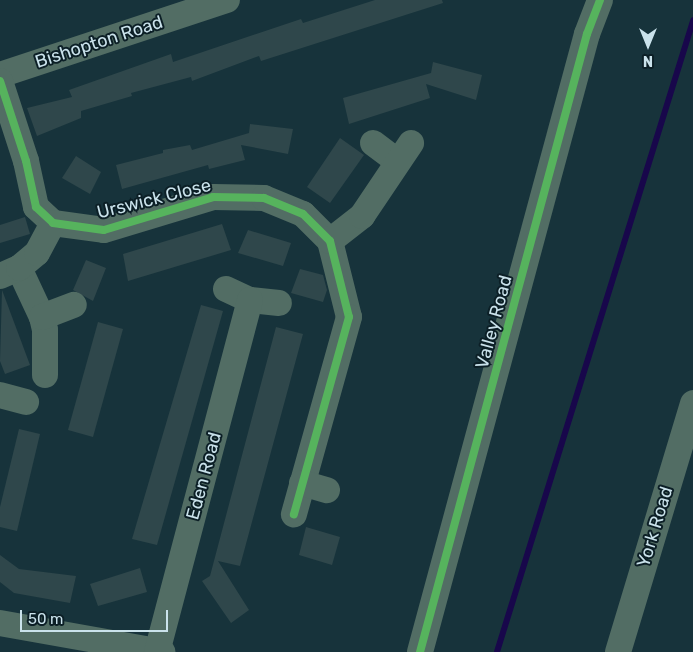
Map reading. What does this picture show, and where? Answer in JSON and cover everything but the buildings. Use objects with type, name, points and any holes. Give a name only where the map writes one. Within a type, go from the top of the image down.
[{"type":"street","name":"Bishopton Road","points":[[0,75],[227,0]]},
{"type":"street","name":"Valley Road","points":[[420,652],[587,34],[600,0]]},
{"type":"street","name":"Valley Road","points":[[587,34],[613,0]]},
{"type":"street","points":[[0,81],[26,161],[36,206],[53,223],[37,253],[10,272],[42,317],[46,330],[45,376]]},
{"type":"street","points":[[294,514],[348,316],[330,241],[362,216],[405,152],[373,143]]},
{"type":"street","name":"Urswick Close","points":[[53,223],[104,230],[213,197],[264,198],[303,214],[330,241]]},
{"type":"street","points":[[226,289],[250,300],[278,303]]},
{"type":"street","name":"Eden Road","points":[[157,652],[250,300]]},
{"type":"street","points":[[42,317],[74,305]]},
{"type":"street","points":[[0,395],[26,402]]},
{"type":"street","name":"York Road","points":[[618,652],[693,403]]},
{"type":"street","points":[[302,484],[327,490]]},
{"type":"street","points":[[0,623],[162,652]]},
{"type":"waterway","points":[[497,652],[693,21]]},
{"type":"cycle path","points":[[420,652],[587,34],[600,0]]},
{"type":"cycle path","points":[[0,81],[26,161],[36,207],[53,223],[104,230],[213,197],[264,198],[303,214],[330,241],[349,317],[294,514]]}]
